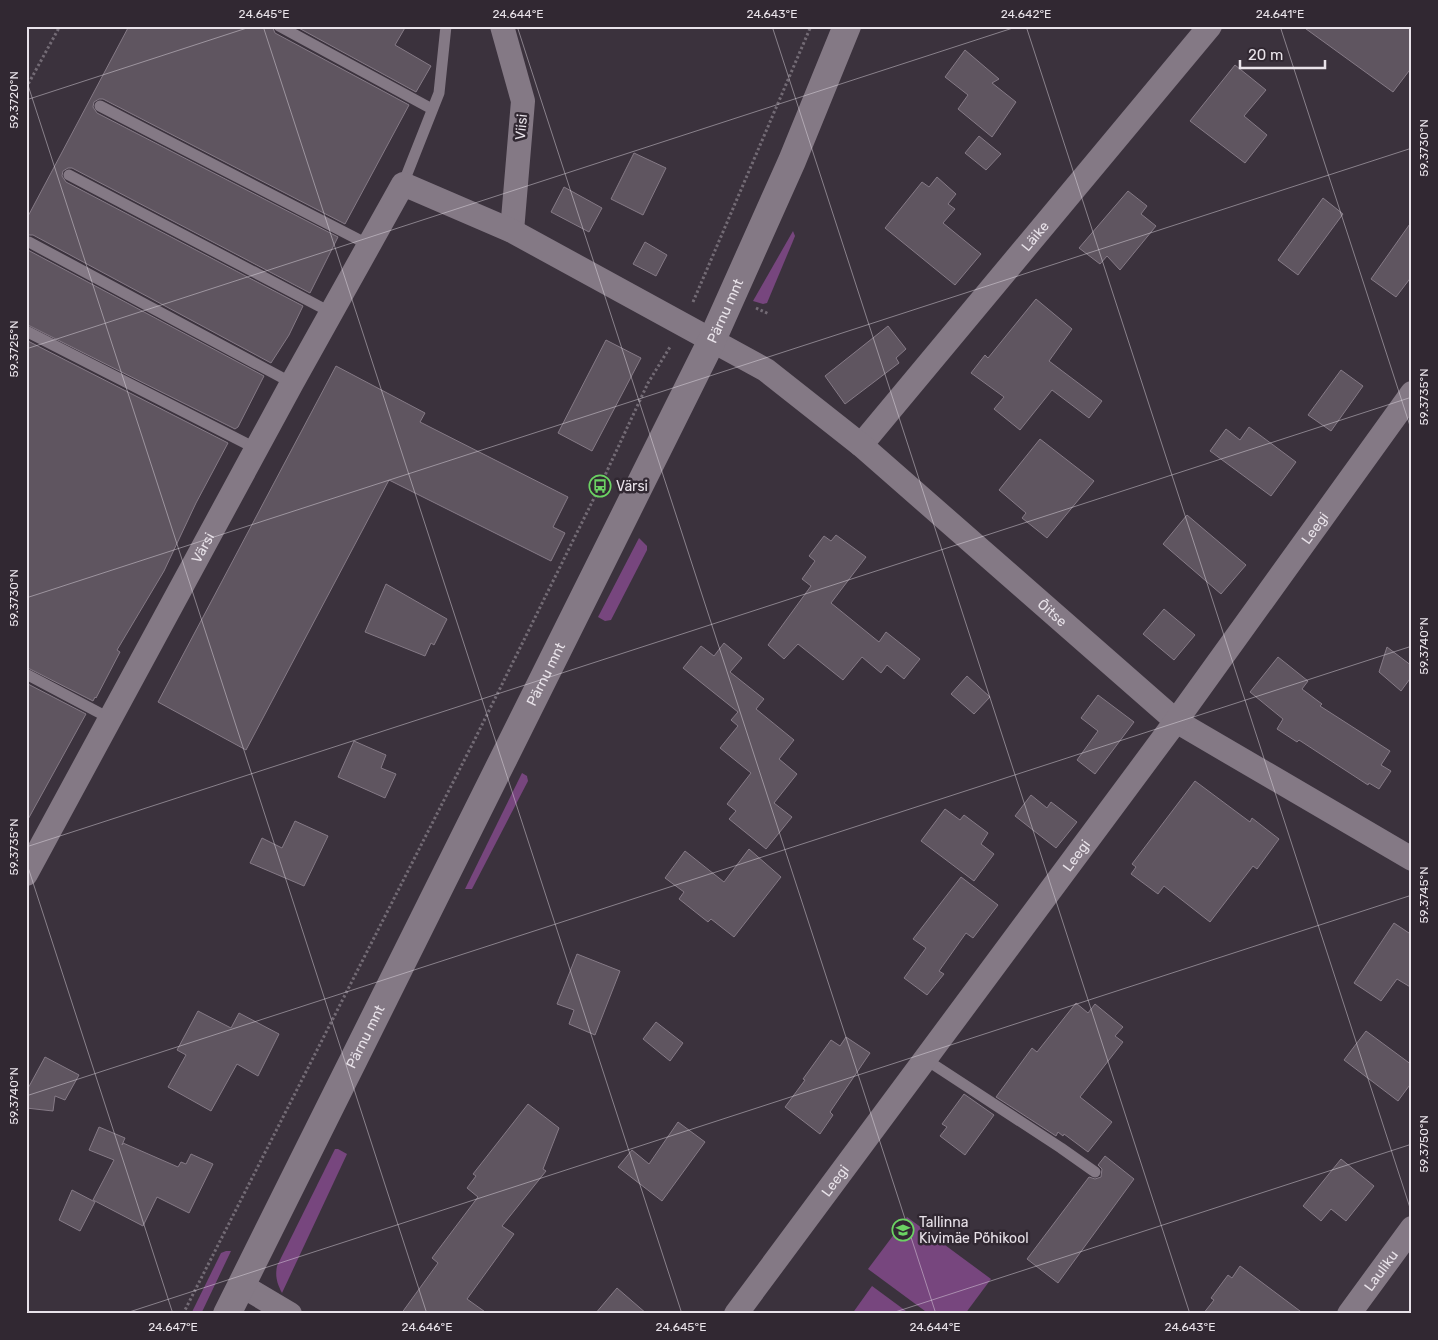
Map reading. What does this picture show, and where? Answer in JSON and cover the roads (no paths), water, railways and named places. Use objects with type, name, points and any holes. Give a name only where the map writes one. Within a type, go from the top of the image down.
[{"type":"main road","name":"Pärnu mnt","points":[[227,1314],[712,340],[792,161],[847,26]]},
{"type":"street","name":"Viisi","points":[[502,26],[523,101],[512,231]]},
{"type":"street","name":"Läike","points":[[860,446],[1210,26]]},
{"type":"street","points":[[403,184],[512,231],[712,340]]},
{"type":"street","name":"Värsi","points":[[30,860],[111,719],[292,383],[403,184]]},
{"type":"street","name":"Õitse","points":[[712,340],[766,370],[860,446],[1176,721],[1412,859]]},
{"type":"street","name":"Leegi","points":[[736,1314],[1176,721],[1412,393]]},
{"type":"street","name":"Lauliku","points":[[1349,1314],[1412,1228]]},
{"type":"street","points":[[241,1285],[290,1314]]},
{"type":"lane","points":[[279,26],[432,109]]},
{"type":"lane","points":[[403,184],[439,93],[444,27]]},
{"type":"lane","points":[[100,106],[369,246]]},
{"type":"lane","points":[[69,175],[332,313]]},
{"type":"lane","points":[[29,242],[292,383]]},
{"type":"lane","points":[[26,331],[257,449]]},
{"type":"lane","points":[[26,674],[111,719]]},
{"type":"lane","points":[[925,1060],[1062,1148],[1095,1172]]},
{"type":"place","name":"Värsi","points":[[600,486]]},
{"type":"place","name":"Tallinna Kivimäe Põhikool","points":[[903,1230]]}]
